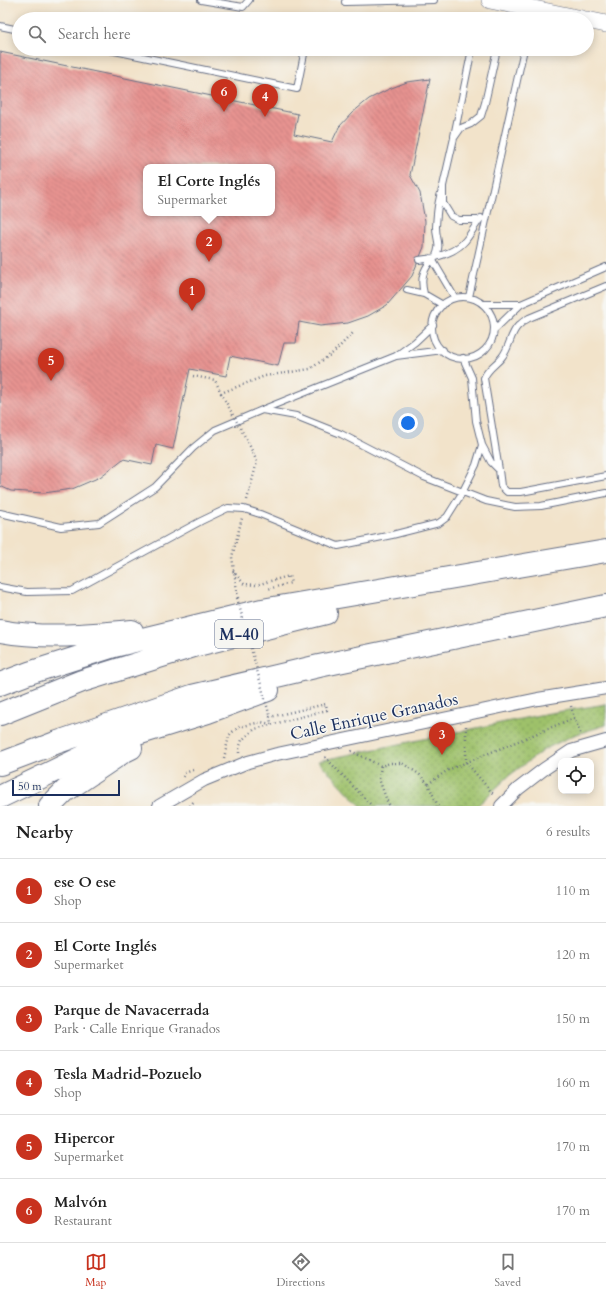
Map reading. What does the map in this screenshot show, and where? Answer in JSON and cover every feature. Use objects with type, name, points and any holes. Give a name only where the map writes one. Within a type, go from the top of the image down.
[{"type":"highway","name":"M-40","points":[[0,714],[82,681],[197,645],[484,573],[606,551]]},
{"type":"highway","points":[[0,684],[29,673],[114,646],[262,610],[484,573]]},
{"type":"highway","points":[[0,764],[58,742],[192,696],[319,666],[606,606]]},
{"type":"highway","points":[[0,631],[14,633],[71,635],[104,634],[184,624],[186,628]]},
{"type":"highway","points":[[0,797],[118,740],[208,712],[296,680],[319,666]]},
{"type":"highway","points":[[50,806],[65,791],[123,752],[208,712]]},
{"type":"street","points":[[490,0],[550,12]]},
{"type":"street","points":[[594,21],[606,24]]},
{"type":"street","name":"Calle Enrique Granados","points":[[159,806],[204,780],[248,762],[313,745],[538,699],[606,688]]},
{"type":"street","points":[[502,806],[518,789],[544,769],[572,751],[606,741]]},
{"type":"lane","points":[[201,0],[243,7],[249,0]]},
{"type":"lane","points":[[345,2],[434,0]]},
{"type":"lane","points":[[0,26],[12,29]]},
{"type":"lane","points":[[139,56],[297,89],[304,56]]},
{"type":"lane","points":[[424,294],[421,284],[424,270],[439,250],[436,230],[437,205],[454,138],[471,56]]},
{"type":"lane","points":[[454,138],[462,128],[471,124],[481,116],[496,56]]},
{"type":"lane","points":[[469,297],[522,56]]},
{"type":"lane","points":[[443,186],[443,203],[451,216],[459,220],[479,220]]},
{"type":"lane","points":[[419,260],[434,258],[450,253],[464,243],[488,209]]},
{"type":"lane","points":[[434,258],[455,298]]},
{"type":"lane","points":[[494,330],[493,320],[489,311],[483,304],[469,297],[455,298],[443,305],[434,318],[432,326],[433,335],[443,350],[455,357],[472,357],[480,353],[489,343],[494,330],[521,304],[606,267]]},
{"type":"lane","points":[[606,286],[529,318],[519,325],[512,335],[504,355],[496,365],[487,370],[484,378],[501,486],[507,492],[521,492],[606,476]]},
{"type":"lane","points":[[407,290],[424,294],[443,305]]},
{"type":"lane","points":[[483,304],[521,304]]},
{"type":"lane","points":[[0,513],[61,527],[99,523],[155,487],[193,448],[214,430],[396,356],[416,342],[432,326]]},
{"type":"lane","points":[[396,356],[443,350]]},
{"type":"lane","points":[[463,358],[472,378],[476,420],[482,445],[491,462],[499,470]]},
{"type":"lane","points":[[262,410],[296,416],[341,434],[424,477],[486,501],[515,507],[541,506],[606,493]]},
{"type":"lane","points":[[0,587],[27,592],[72,591],[201,521],[228,508],[244,509],[260,514],[338,546],[392,535],[439,523],[447,517],[462,492],[476,465],[482,445]]},
{"type":"path","points":[[221,393],[265,376],[310,369],[333,353],[353,333]]},
{"type":"path","points":[[193,376],[215,380],[249,444]]},
{"type":"path","points":[[264,590],[291,582],[289,576],[256,585],[244,584],[233,571],[237,598],[271,724]]},
{"type":"path","points":[[237,598],[244,596]]},
{"type":"path","points":[[568,694],[574,718],[586,747]]},
{"type":"path","points":[[239,754],[242,740],[254,729],[327,710],[326,704],[270,717]]},
{"type":"path","points":[[466,714],[466,762],[502,806]]},
{"type":"path","points":[[428,784],[448,770],[574,718]]},
{"type":"path","points":[[218,761],[224,758],[231,732],[239,727],[262,722],[271,724]]},
{"type":"path","points":[[330,742],[381,766],[390,763],[402,763],[419,774],[428,784],[438,806]]},
{"type":"path","points":[[313,745],[372,806]]},
{"type":"path","points":[[381,766],[379,779],[390,806]]},
{"type":"path","points":[[190,806],[196,800],[183,778],[185,773],[198,768]]},
{"type":"green space","points":[[606,704],[606,725],[574,735],[545,749],[510,775],[477,806],[361,806],[318,761],[544,714]]},
{"type":"building","points":[[0,52],[12,54],[12,56],[19,56],[298,114],[294,134],[332,142],[339,127],[352,113],[369,99],[407,82],[430,79],[410,175],[420,193],[425,221],[424,247],[412,276],[387,305],[368,316],[348,323],[320,326],[299,322],[296,343],[284,343],[278,366],[230,356],[226,376],[190,369],[173,449],[156,445],[152,465],[123,459],[100,477],[72,489],[44,493],[11,491],[0,486]]},
{"type":"place","name":"Malvón","points":[[224,112]]},
{"type":"place","name":"Tesla Madrid-Pozuelo","points":[[265,117]]},
{"type":"place","name":"El Corte Inglés","points":[[209,262]]},
{"type":"place","name":"ese O ese","points":[[192,311]]},
{"type":"place","name":"Hipercor","points":[[51,381]]},
{"type":"place","name":"Parque de Navacerrada","points":[[442,755]]}]
